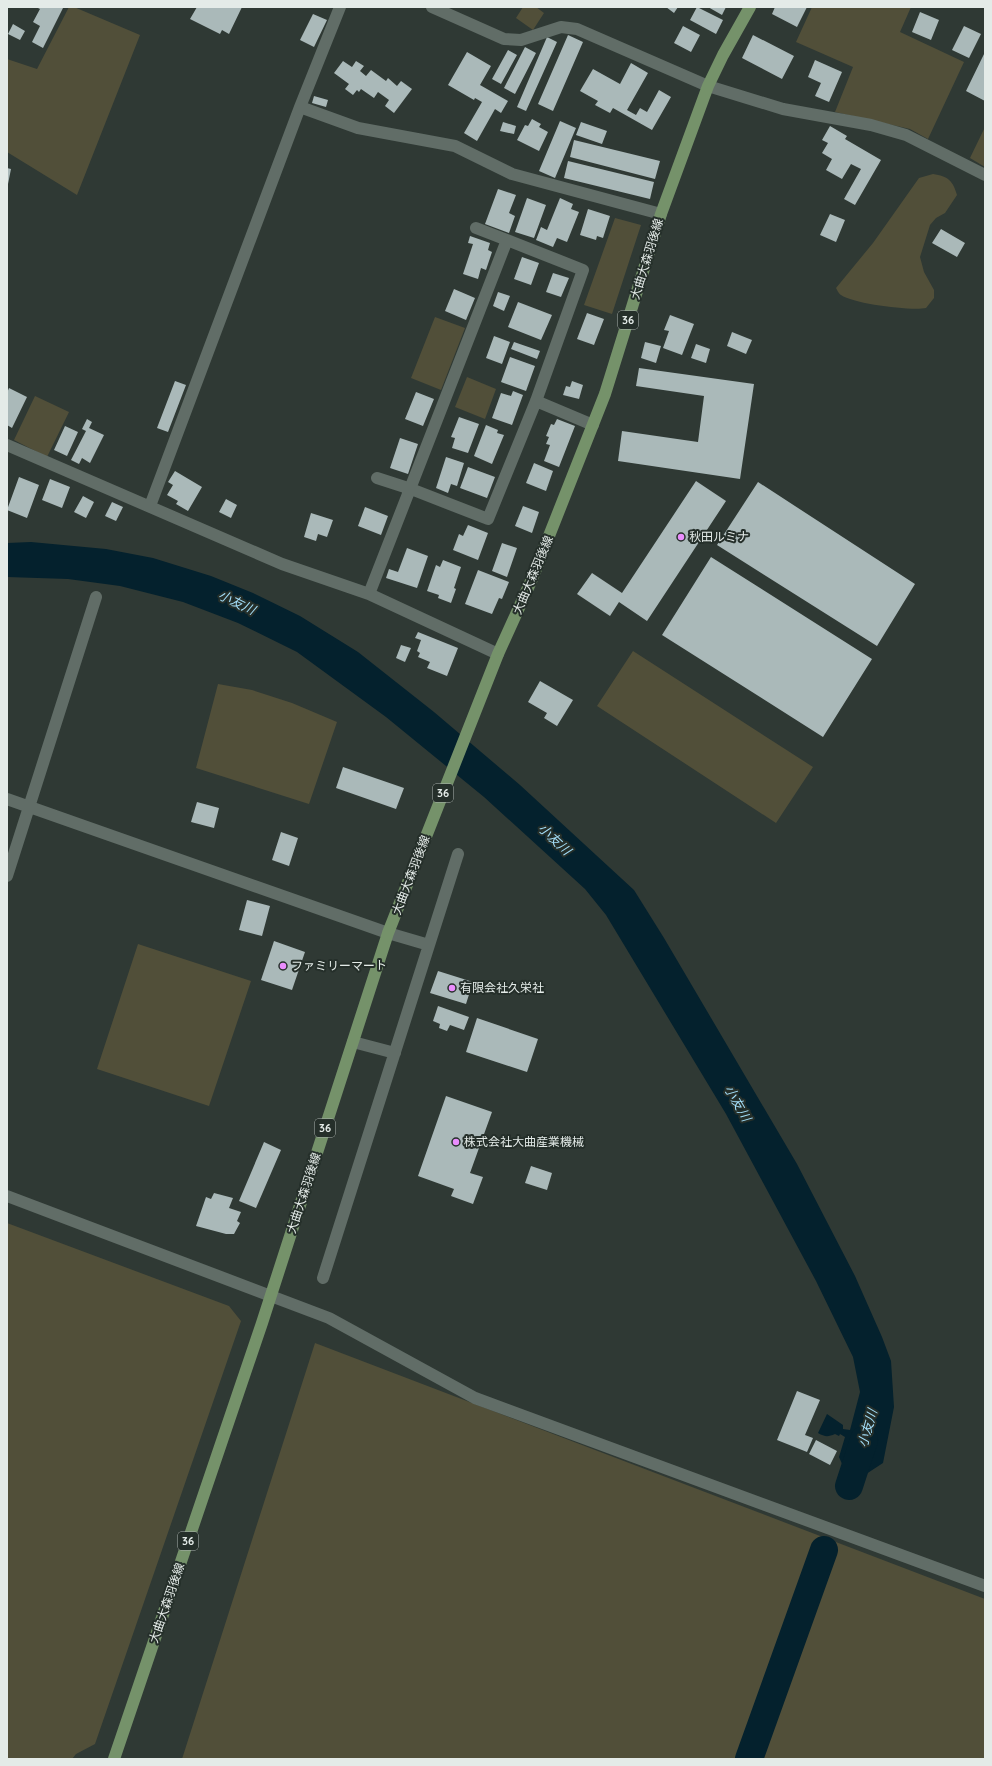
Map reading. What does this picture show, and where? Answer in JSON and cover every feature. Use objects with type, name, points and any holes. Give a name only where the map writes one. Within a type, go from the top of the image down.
[{"type":"main road","name":"大曲大森羽後線","points":[[114,1759],[262,1323],[388,933],[498,654],[532,579],[605,394],[660,214],[708,86],[723,55],[750,7]]},
{"type":"street","points":[[150,506],[300,107],[340,7]]},
{"type":"street","points":[[432,7],[504,40],[521,40],[561,27],[577,29],[708,86],[783,109],[871,125],[906,134],[985,175]]},
{"type":"street","points":[[300,107],[358,128],[455,146],[512,174],[660,214]]},
{"type":"street","points":[[377,478],[411,489],[488,519],[536,400],[583,270],[476,228]]},
{"type":"street","points":[[369,594],[507,240]]},
{"type":"street","points":[[536,400],[593,425]]},
{"type":"street","points":[[7,445],[282,564],[369,594],[498,654]]},
{"type":"street","points":[[7,876],[96,597]]},
{"type":"street","points":[[7,799],[388,933],[429,945]]},
{"type":"street","points":[[323,1278],[458,854]]},
{"type":"street","points":[[353,1042],[395,1053]]},
{"type":"street","points":[[7,1196],[126,1240],[161,1255],[271,1294],[329,1318],[475,1398],[985,1586]]},
{"type":"shaded area","points":[[69,7],[74,7],[140,35],[77,195],[7,152],[7,59],[37,69]]},
{"type":"shaded area","points":[[523,7],[536,7],[544,13],[533,30],[516,18]]},
{"type":"shaded area","points":[[812,7],[911,7],[900,32],[964,62],[928,139],[910,129],[835,112],[853,67],[796,42]]},
{"type":"shaded area","points":[[985,127],[985,167],[970,158]]},
{"type":"shaded area","points":[[933,174],[943,176],[949,180],[954,186],[957,195],[945,213],[936,218],[930,225],[920,257],[924,272],[934,290],[934,298],[926,308],[919,309],[870,304],[848,298],[840,294],[836,288],[873,243],[919,178]]},
{"type":"shaded area","points":[[615,218],[641,225],[612,314],[584,305]]},
{"type":"shaded area","points":[[435,317],[465,328],[441,390],[411,378]]},
{"type":"shaded area","points":[[467,377],[496,389],[485,419],[455,407]]},
{"type":"shaded area","points":[[35,396],[69,412],[47,457],[14,440]]},
{"type":"shaded area","points":[[633,651],[813,767],[776,823],[597,706]]},
{"type":"shaded area","points":[[218,684],[252,690],[292,703],[337,722],[309,804],[196,768]]},
{"type":"shaded area","points":[[138,944],[251,981],[209,1106],[97,1069]]},
{"type":"shaded area","points":[[7,1223],[229,1306],[241,1321],[95,1744],[76,1754],[72,1759],[7,1759]]},
{"type":"shaded area","points":[[315,1343],[985,1599],[985,1759],[182,1759]]},
{"type":"water","points":[[31,542],[106,549],[153,558],[211,576],[253,593],[300,616],[358,652],[434,712],[520,785],[634,890],[664,938],[797,1164],[855,1276],[882,1337],[891,1361],[894,1407],[883,1463],[860,1478],[846,1473],[839,1457],[845,1437],[840,1434],[839,1436],[835,1434],[826,1436],[818,1433],[827,1414],[843,1425],[843,1429],[850,1430],[860,1392],[853,1357],[816,1281],[726,1114],[606,915],[585,889],[484,797],[386,717],[297,652],[238,623],[183,602],[120,586],[68,579],[7,577],[7,543]]},
{"type":"building","points":[[36,7],[63,8],[43,48],[32,42],[40,26],[33,22],[40,9]]},
{"type":"building","points":[[197,7],[242,7],[229,34],[222,30],[220,34],[190,19]]},
{"type":"building","points":[[666,7],[678,7],[674,13]]},
{"type":"building","points":[[697,7],[723,20],[716,34],[690,20]]},
{"type":"building","points":[[708,7],[726,7],[722,15]]},
{"type":"building","points":[[775,7],[807,7],[797,27],[772,14]]},
{"type":"building","points":[[920,12],[939,20],[931,40],[912,32]]},
{"type":"building","points":[[313,14],[327,20],[314,47],[300,40]]},
{"type":"building","points":[[13,24],[25,31],[20,40],[8,34]]},
{"type":"building","points":[[683,26],[700,35],[691,52],[674,43]]},
{"type":"building","points":[[964,26],[981,34],[969,58],[952,50]]},
{"type":"building","points":[[568,35],[583,42],[553,111],[538,104]]},
{"type":"building","points":[[753,35],[794,56],[782,79],[742,58]]},
{"type":"building","points":[[547,37],[557,42],[526,111],[517,107]]},
{"type":"building","points":[[525,47],[536,53],[515,94],[504,88]]},
{"type":"building","points":[[508,50],[517,55],[501,84],[492,79]]},
{"type":"building","points":[[467,52],[491,66],[480,85],[508,101],[501,113],[495,109],[477,141],[464,133],[482,102],[475,98],[474,100],[448,85]]},
{"type":"building","points":[[985,52],[985,101],[966,91]]},
{"type":"building","points":[[815,60],[842,72],[829,102],[815,96],[821,83],[808,77]]},
{"type":"building","points":[[343,61],[352,67],[356,61],[364,66],[360,71],[366,76],[371,70],[386,81],[388,78],[397,86],[401,81],[412,89],[394,113],[385,106],[389,100],[378,92],[374,98],[361,89],[359,92],[357,90],[353,95],[345,89],[349,84],[334,73]]},
{"type":"building","points":[[631,63],[648,73],[627,110],[636,115],[640,108],[647,112],[659,90],[671,97],[652,130],[613,108],[610,113],[595,105],[598,101],[580,91],[593,69],[620,84]]},
{"type":"building","points":[[314,96],[328,100],[326,107],[312,103]]},
{"type":"building","points":[[532,119],[541,124],[539,127],[548,132],[539,151],[517,140],[525,125],[528,126]]},
{"type":"building","points":[[560,121],[576,128],[555,178],[539,171]]},
{"type":"building","points":[[503,122],[516,126],[514,134],[500,131]]},
{"type":"building","points":[[581,122],[607,131],[602,144],[576,135]]},
{"type":"building","points":[[830,126],[847,136],[845,139],[881,160],[855,205],[844,199],[861,169],[851,164],[842,179],[826,170],[832,159],[822,153],[828,143],[822,140]]},
{"type":"building","points":[[574,140],[660,161],[655,179],[570,157]]},
{"type":"building","points":[[568,161],[654,182],[650,199],[564,178]]},
{"type":"building","points":[[7,168],[11,169],[8,184],[7,183]]},
{"type":"building","points":[[498,189],[516,195],[509,213],[515,216],[509,233],[485,224]]},
{"type":"building","points":[[527,198],[546,205],[534,238],[515,232]]},
{"type":"building","points":[[560,198],[573,204],[571,209],[579,212],[567,242],[557,238],[553,247],[536,240],[541,227],[547,230]]},
{"type":"building","points":[[588,209],[610,216],[603,238],[597,236],[596,240],[580,235]]},
{"type":"building","points":[[830,214],[845,220],[836,242],[820,235]]},
{"type":"building","points":[[941,229],[965,243],[957,257],[932,243]]},
{"type":"building","points":[[470,236],[490,243],[488,250],[492,252],[486,270],[481,268],[478,279],[463,274],[473,244],[468,243]]},
{"type":"building","points":[[522,257],[539,263],[531,285],[514,279]]},
{"type":"building","points":[[553,273],[569,278],[561,297],[546,292]]},
{"type":"building","points":[[454,289],[475,298],[466,320],[445,311]]},
{"type":"building","points":[[498,292],[510,296],[504,311],[493,306]]},
{"type":"building","points":[[518,302],[552,315],[541,340],[508,327]]},
{"type":"building","points":[[587,313],[604,319],[594,345],[577,339]]},
{"type":"building","points":[[670,315],[694,324],[682,355],[663,348],[669,331],[664,330]]},
{"type":"building","points":[[732,332],[752,340],[746,354],[727,346]]},
{"type":"building","points":[[494,336],[510,342],[502,364],[486,358]]},
{"type":"building","points":[[514,342],[540,351],[537,359],[511,349]]},
{"type":"building","points":[[645,342],[661,346],[656,363],[641,358]]},
{"type":"building","points":[[696,344],[710,349],[706,363],[691,358]]},
{"type":"building","points":[[510,357],[535,366],[526,391],[501,382]]},
{"type":"building","points":[[639,368],[754,384],[740,479],[618,461],[622,431],[698,442],[704,396],[636,386]]},
{"type":"building","points":[[175,381],[186,385],[168,432],[157,428]]},
{"type":"building","points":[[572,381],[583,385],[579,399],[563,395],[566,386],[570,387]]},
{"type":"building","points":[[9,388],[27,397],[12,428],[7,425],[7,393]]},
{"type":"building","points":[[513,391],[523,395],[512,425],[492,418],[501,393],[511,396]]},
{"type":"building","points":[[416,392],[434,399],[423,426],[405,419]]},
{"type":"building","points":[[459,417],[479,424],[468,453],[452,448],[455,438],[451,437]]},
{"type":"building","points":[[87,419],[92,422],[89,428],[104,435],[90,463],[82,458],[79,464],[71,460],[86,431],[82,429]]},
{"type":"building","points":[[557,419],[575,426],[559,467],[544,461],[550,445],[546,444],[549,437],[546,436],[551,424],[554,425]]},
{"type":"building","points":[[486,425],[498,430],[497,433],[504,435],[492,464],[474,456]]},
{"type":"building","points":[[65,426],[78,432],[67,456],[54,450]]},
{"type":"building","points":[[400,438],[418,444],[408,474],[390,468]]},
{"type":"building","points":[[446,457],[464,463],[457,486],[451,484],[448,493],[436,488]]},
{"type":"building","points":[[534,463],[553,471],[546,491],[526,483]]},
{"type":"building","points":[[468,467],[495,477],[487,498],[460,488]]},
{"type":"building","points":[[175,471],[202,487],[188,511],[176,504],[178,501],[167,495],[173,485],[168,482]]},
{"type":"building","points":[[19,477],[39,485],[27,518],[7,510]]},
{"type":"building","points":[[50,479],[70,487],[62,508],[42,500]]},
{"type":"building","name":"秋田ルミナ","points":[[696,481],[726,501],[647,621],[619,602],[610,616],[577,594],[592,573],[622,593]]},
{"type":"building","points":[[758,482],[915,584],[877,646],[717,545]]},
{"type":"building","points":[[83,496],[94,502],[86,518],[74,512]]},
{"type":"building","points":[[226,499],[237,505],[231,518],[219,512]]},
{"type":"building","points":[[112,502],[123,507],[116,521],[105,516]]},
{"type":"building","points":[[523,506],[539,512],[532,533],[515,526]]},
{"type":"building","points":[[365,507],[388,516],[381,535],[358,526]]},
{"type":"building","points":[[311,513],[333,520],[327,537],[318,534],[316,541],[304,537]]},
{"type":"building","points":[[468,525],[488,533],[478,560],[453,550],[459,534],[463,536]]},
{"type":"building","points":[[502,543],[517,548],[507,577],[492,571]]},
{"type":"building","points":[[407,548],[428,556],[417,588],[386,578],[389,569],[398,572]]},
{"type":"building","points":[[711,557],[872,659],[823,737],[662,635]]},
{"type":"building","points":[[443,560],[461,567],[451,603],[438,598],[439,595],[427,591],[436,565],[440,567]]},
{"type":"building","points":[[478,570],[509,582],[502,599],[499,598],[492,614],[465,604]]},
{"type":"building","points":[[418,632],[458,648],[447,676],[427,668],[430,662],[418,657],[420,653],[417,651],[421,640],[415,638]]},
{"type":"building","points":[[401,645],[411,648],[405,662],[396,658]]},
{"type":"building","points":[[540,681],[573,700],[557,726],[544,718],[547,713],[528,702]]},
{"type":"building","points":[[343,767],[404,788],[396,809],[336,788]]},
{"type":"building","points":[[197,802],[219,808],[214,828],[191,822]]},
{"type":"building","points":[[281,832],[298,838],[289,866],[272,860]]},
{"type":"building","points":[[247,900],[270,906],[262,936],[239,930]]},
{"type":"building","name":"ファミリーマート","points":[[274,941],[305,952],[292,990],[261,980]]},
{"type":"building","name":"有限会社久栄社","points":[[438,971],[473,982],[466,1004],[430,993]]},
{"type":"building","points":[[438,1006],[469,1017],[464,1030],[450,1025],[447,1031],[439,1028],[440,1024],[433,1021]]},
{"type":"building","points":[[477,1018],[538,1039],[527,1072],[466,1052]]},
{"type":"building","name":"株式会社大曲産業機械","points":[[446,1096],[492,1112],[470,1173],[483,1177],[473,1204],[451,1196],[454,1189],[418,1176]]},
{"type":"building","points":[[264,1142],[281,1150],[256,1208],[239,1201]]},
{"type":"building","points":[[531,1166],[552,1173],[547,1190],[525,1183]]},
{"type":"building","points":[[214,1193],[233,1198],[229,1208],[241,1212],[237,1221],[240,1223],[234,1234],[226,1234],[196,1226],[206,1197],[211,1199]]},
{"type":"building","points":[[797,1391],[820,1400],[805,1435],[813,1438],[807,1452],[777,1440]]},
{"type":"building","points":[[816,1440],[837,1451],[830,1465],[809,1454]]},
{"type":"waterway","name":"小友川","points":[[849,1486],[864,1440]]},
{"type":"waterway","name":"小友川","points":[[749,1759],[824,1550]]},
{"type":"place","name":"秋田ルミナ","points":[[681,537]]},
{"type":"place","name":"ファミリーマート","points":[[283,966]]},
{"type":"place","name":"有限会社久栄社","points":[[452,988]]},
{"type":"place","name":"株式会社大曲産業機械","points":[[456,1142]]}]
